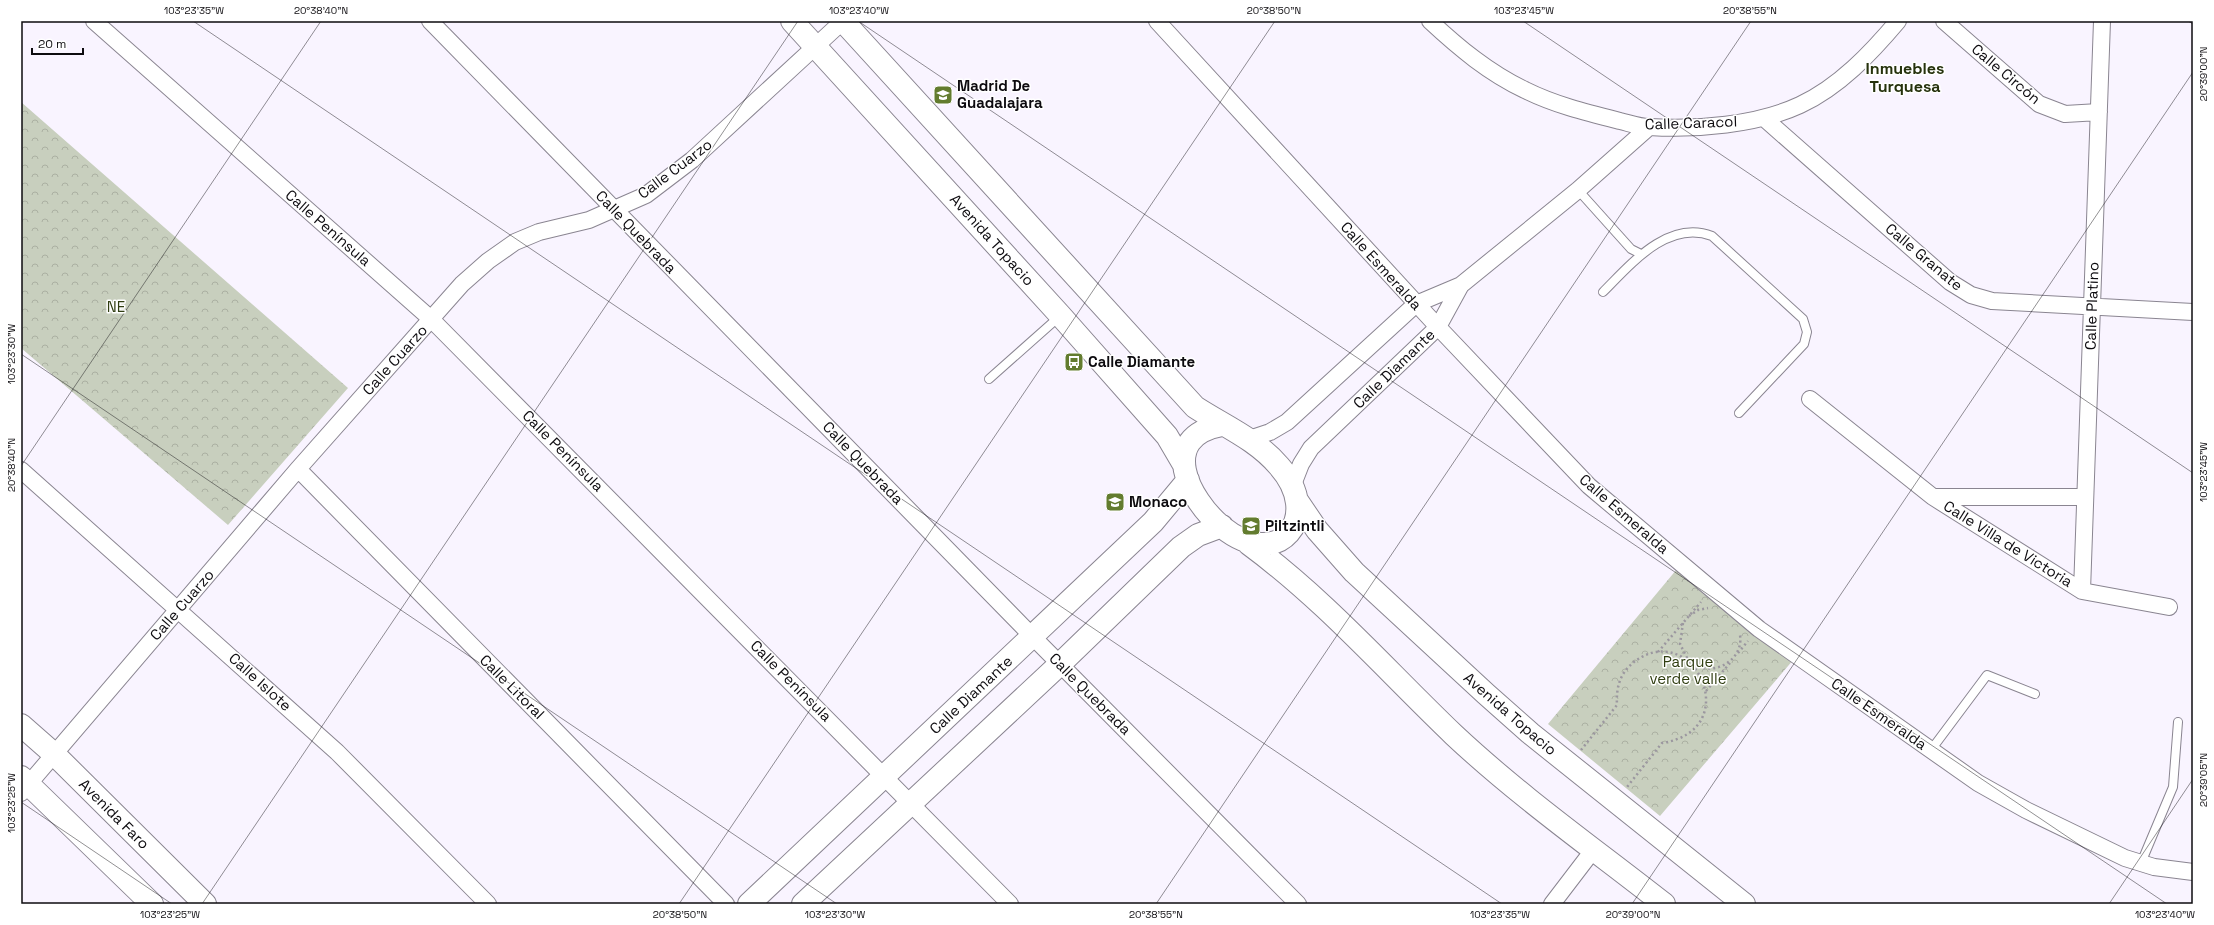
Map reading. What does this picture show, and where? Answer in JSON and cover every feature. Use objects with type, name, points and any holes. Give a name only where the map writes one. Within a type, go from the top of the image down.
[{"type":"street","name":"Calle Península","points":[[94,21],[431,319],[1010,904]]},
{"type":"street","name":"Calle Quebrada","points":[[430,21],[1033,637],[1298,904]]},
{"type":"street","name":"Avenida Topacio","points":[[792,21],[1060,315],[1166,436],[1186,473]]},
{"type":"street","name":"Calle Cuarzo","points":[[24,785],[54,754],[298,469],[462,284],[488,261],[515,242],[539,232],[589,220],[646,195],[692,160],[843,21]]},
{"type":"street","points":[[843,21],[1195,408],[1222,425],[1249,439],[1280,466],[1295,495],[1298,513],[1295,522],[1282,539],[1273,543],[1249,544]]},
{"type":"street","name":"Calle Esmeralda","points":[[1158,21],[1416,304],[1589,486],[1759,629],[1978,783],[2026,810],[2125,858],[2181,872],[2193,872]]},
{"type":"street","name":"Calle Caracol","points":[[1430,21],[1473,58],[1525,90],[1587,113],[1648,128],[1713,126],[1765,119],[1801,104],[1841,79],[1874,50],[1898,21]]},
{"type":"street","name":"Calle Circón","points":[[1944,21],[2039,104],[2065,114],[2099,112]]},
{"type":"street","name":"Calle Platino","points":[[2082,592],[2102,21]]},
{"type":"street","name":"Calle Granate","points":[[1765,119],[1950,282],[1960,289],[1992,301],[2092,308],[2193,312]]},
{"type":"street","name":"Calle Diamante","points":[[1249,439],[1270,432],[1287,422],[1416,304],[1461,285],[1578,190],[1648,128]]},
{"type":"street","name":"Calle Diamante","points":[[1295,495],[1301,464],[1311,448],[1438,327],[1461,285]]},
{"type":"street","name":"Calle Villa de Victoria","points":[[1810,399],[1933,497],[2082,592]]},
{"type":"street","points":[[1222,425],[1206,428],[1195,434],[1186,447],[1186,473],[1205,511],[1237,538],[1249,544],[1288,573],[1323,605],[1455,736],[1499,774],[1664,904]]},
{"type":"street","name":"Calle Litoral","points":[[298,469],[726,904]]},
{"type":"street","name":"Calle Islote","points":[[21,470],[179,609],[337,752],[488,904]]},
{"type":"street","name":"Calle Diamante","points":[[749,904],[884,775],[1154,522],[1186,473]]},
{"type":"street","name":"Avenida Topacio","points":[[1295,495],[1317,530],[1354,572],[1486,694],[1570,765],[1744,904]]},
{"type":"street","name":"Calle Villa de Victoria","points":[[1933,497],[2086,497]]},
{"type":"street","points":[[803,904],[1060,664],[1181,547],[1198,535],[1222,526]]},
{"type":"street","points":[[2082,592],[2170,607]]},
{"type":"street","name":"Avenida Faro","points":[[21,725],[54,754],[205,904]]},
{"type":"street","points":[[24,785],[152,904]]},
{"type":"street","points":[[1552,904],[1594,849]]},
{"type":"lane","points":[[1578,190],[1631,249],[1641,254]]},
{"type":"lane","points":[[1603,292],[1641,254],[1662,241],[1694,232],[1712,236],[1802,319],[1807,332],[1804,344],[1739,413]]},
{"type":"lane","points":[[989,379],[1060,315]]},
{"type":"lane","points":[[1931,750],[1986,675],[2035,694]]},
{"type":"lane","points":[[2141,863],[2173,787],[2178,722]]},
{"type":"path","points":[[1658,652],[1711,589]]},
{"type":"path","points":[[1689,616],[1698,610],[1713,608]]},
{"type":"path","points":[[1616,802],[1662,743],[1676,741],[1688,734],[1698,723],[1705,710],[1706,692],[1703,680],[1683,654],[1680,644],[1683,623]]},
{"type":"path","points":[[1570,765],[1617,704],[1616,694],[1620,679],[1628,667],[1640,658],[1658,652],[1669,653],[1703,668],[1718,668],[1734,658],[1739,649],[1739,629]]},
{"type":"path","points":[[1706,692],[1759,629]]},
{"type":"green space","name":"NE","points":[[21,102],[348,388],[228,525],[21,348]]},
{"type":"green space","name":"Parque verde valle","points":[[1682,563],[1794,659],[1660,816],[1548,724]]},
{"type":"place","name":"Madrid De Guadalajara","points":[[943,95]]},
{"type":"place","name":"Calle Diamante","points":[[1074,362]]},
{"type":"place","name":"Monaco","points":[[1115,502]]},
{"type":"place","name":"Piltzintli","points":[[1251,526]]},
{"type":"district","name":"Inmuebles Turquesa","points":[[1905,77]]}]
